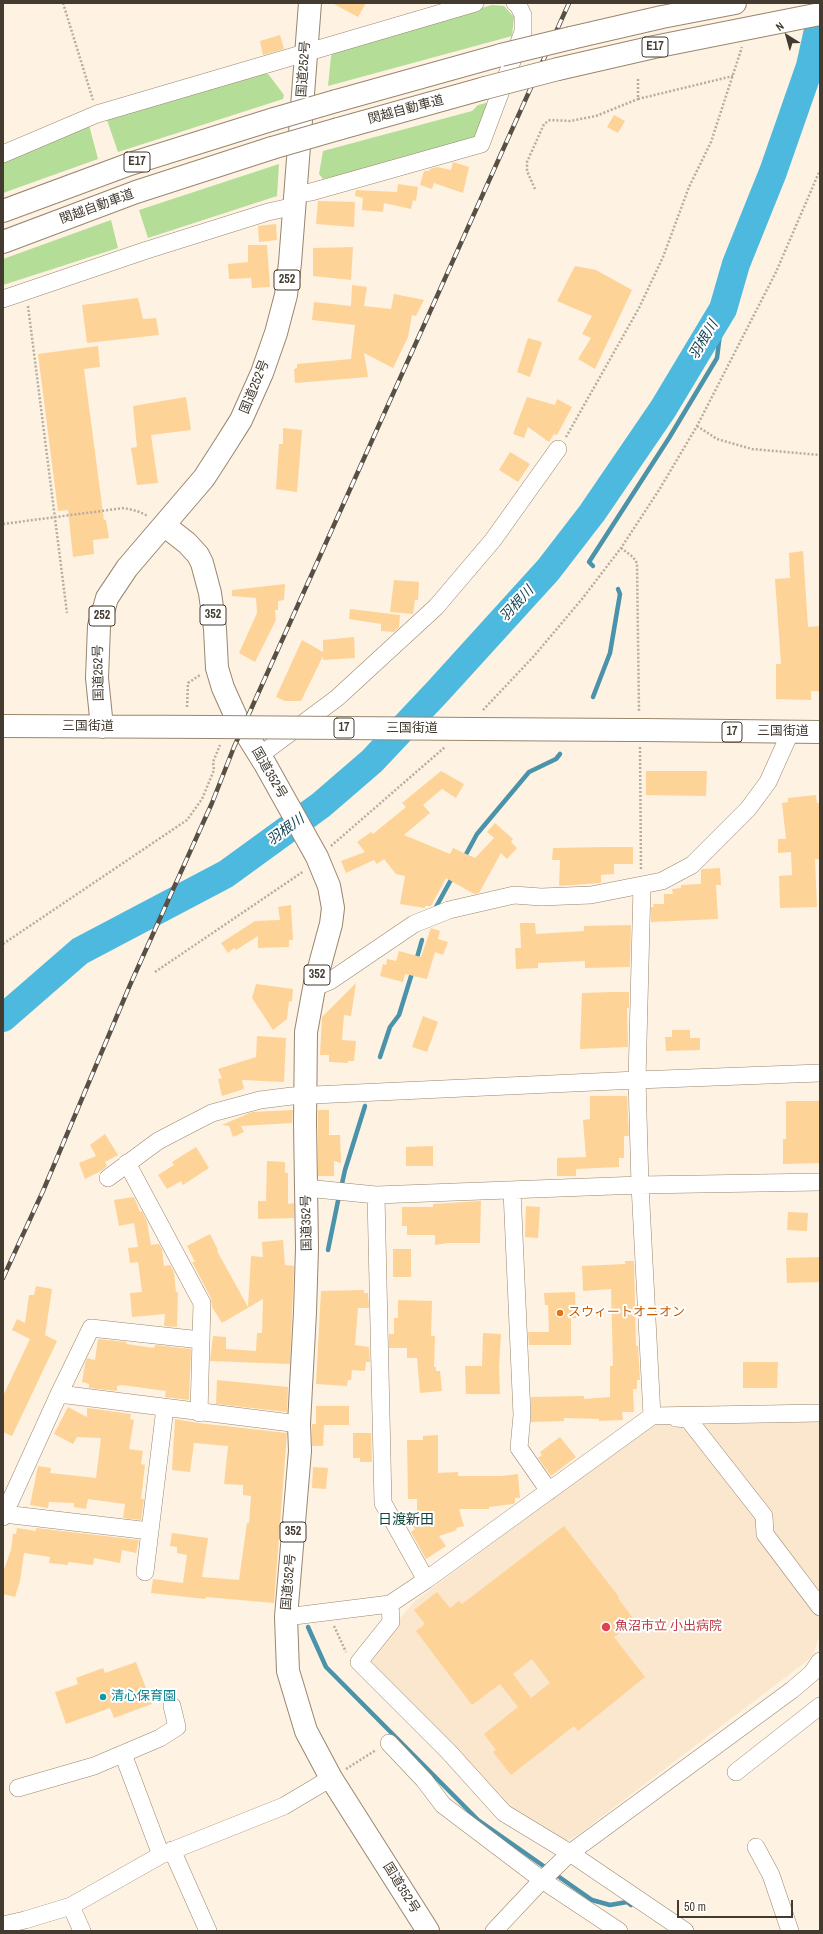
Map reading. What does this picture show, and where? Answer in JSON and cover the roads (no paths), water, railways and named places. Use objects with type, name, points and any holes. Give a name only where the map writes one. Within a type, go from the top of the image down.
[{"type":"highway","name":"国道252号","points":[[102,727],[98,696],[99,626],[107,598],[127,568],[204,478],[224,447],[241,420],[262,373],[276,333],[286,295],[310,3]]},
{"type":"highway","name":"E17","points":[[3,211],[130,164],[336,101],[501,55],[662,17],[735,3]]},
{"type":"highway","name":"関越自動車道","points":[[3,242],[136,192],[272,148],[338,129],[558,69],[654,47],[747,36],[820,14]]},
{"type":"highway","name":"国道352号","points":[[164,525],[187,543],[198,555],[202,563],[210,593],[218,668],[223,688],[236,719],[262,760],[316,855],[329,886],[332,908],[331,924],[315,983],[306,1032],[307,1248],[299,1424],[300,1451],[286,1617],[288,1671],[306,1731],[331,1778],[428,1931]]},
{"type":"highway","name":"三国街道","points":[[3,726],[102,727],[218,735],[476,722],[637,730],[790,733],[820,732]]},
{"type":"street","points":[[3,154],[97,114],[475,3]]},
{"type":"street","points":[[3,298],[261,214],[311,192],[481,144],[523,32],[523,15],[518,5],[515,3]]},
{"type":"street","points":[[262,760],[352,685],[436,607],[493,540],[558,449]]},
{"type":"street","points":[[315,983],[323,984],[330,981],[414,924],[449,910],[514,895],[541,897],[591,895],[662,881],[692,865],[748,809],[768,782],[790,733]]},
{"type":"street","points":[[642,886],[637,1080],[640,1185],[652,1416]]},
{"type":"street","points":[[108,1178],[158,1141],[212,1113],[260,1100],[292,1096],[306,1097],[637,1080],[820,1073]]},
{"type":"street","points":[[127,1163],[202,1303],[199,1413]]},
{"type":"street","points":[[306,1188],[376,1195],[640,1185],[820,1182]]},
{"type":"street","points":[[512,1191],[522,1415],[520,1448],[549,1491]]},
{"type":"street","points":[[376,1195],[383,1503],[426,1580]]},
{"type":"street","points":[[150,1531],[4,1515],[91,1328],[201,1340]]},
{"type":"street","points":[[59,1394],[199,1413],[299,1424]]},
{"type":"street","points":[[145,1572],[165,1408]]},
{"type":"street","points":[[286,1617],[390,1604],[426,1580],[652,1416],[820,1413]]},
{"type":"street","points":[[652,1416],[688,1419],[764,1516],[765,1534],[820,1607]]},
{"type":"street","points":[[390,1604],[391,1622],[359,1662],[448,1751],[504,1813],[570,1853],[685,1931]]},
{"type":"street","points":[[494,1931],[570,1853],[792,1690],[812,1673],[820,1661]]},
{"type":"street","points":[[18,1788],[94,1766],[160,1738],[176,1727],[172,1706]]},
{"type":"street","points":[[736,1772],[820,1706]]},
{"type":"street","points":[[389,1743],[424,1780],[443,1804],[547,1875],[619,1931]]},
{"type":"street","points":[[123,1754],[166,1852],[208,1931]]},
{"type":"street","points":[[3,1925],[28,1926],[71,1906],[166,1852],[284,1806],[331,1778]]},
{"type":"street","points":[[756,1846],[771,1875],[790,1931]]},
{"type":"street","points":[[71,1906],[82,1931]]},
{"type":"waterway","name":"羽根川","points":[[3,1018],[80,951],[226,874],[321,805],[372,761],[548,570],[592,513],[663,409],[723,309],[736,264],[773,172],[810,66],[820,21]]},
{"type":"waterway","points":[[593,566],[589,562],[669,438],[717,358],[723,309]]},
{"type":"waterway","points":[[593,697],[610,653],[620,594],[618,589]]},
{"type":"waterway","points":[[464,858],[477,834],[529,772],[556,759],[560,754]]},
{"type":"waterway","points":[[436,907],[453,876]]},
{"type":"waterway","points":[[416,961],[422,940]]},
{"type":"waterway","points":[[380,1057],[390,1027],[399,1015],[413,970]]},
{"type":"waterway","points":[[341,1188],[345,1170],[365,1106]]},
{"type":"waterway","points":[[328,1250],[339,1196]]},
{"type":"waterway","points":[[308,1627],[326,1667],[478,1820],[592,1900],[610,1905],[627,1902],[631,1905]]},
{"type":"railway","points":[[3,1278],[43,1191],[130,985],[212,803],[234,747],[569,3]]},
{"type":"place","name":"スウィートオニオン","points":[[560,1313]]},
{"type":"place","name":"魚沼市立 小出病院","points":[[606,1627]]},
{"type":"place","name":"清心保育園","points":[[103,1697]]},
{"type":"district","name":"日渡新田","points":[[406,1520]]}]
